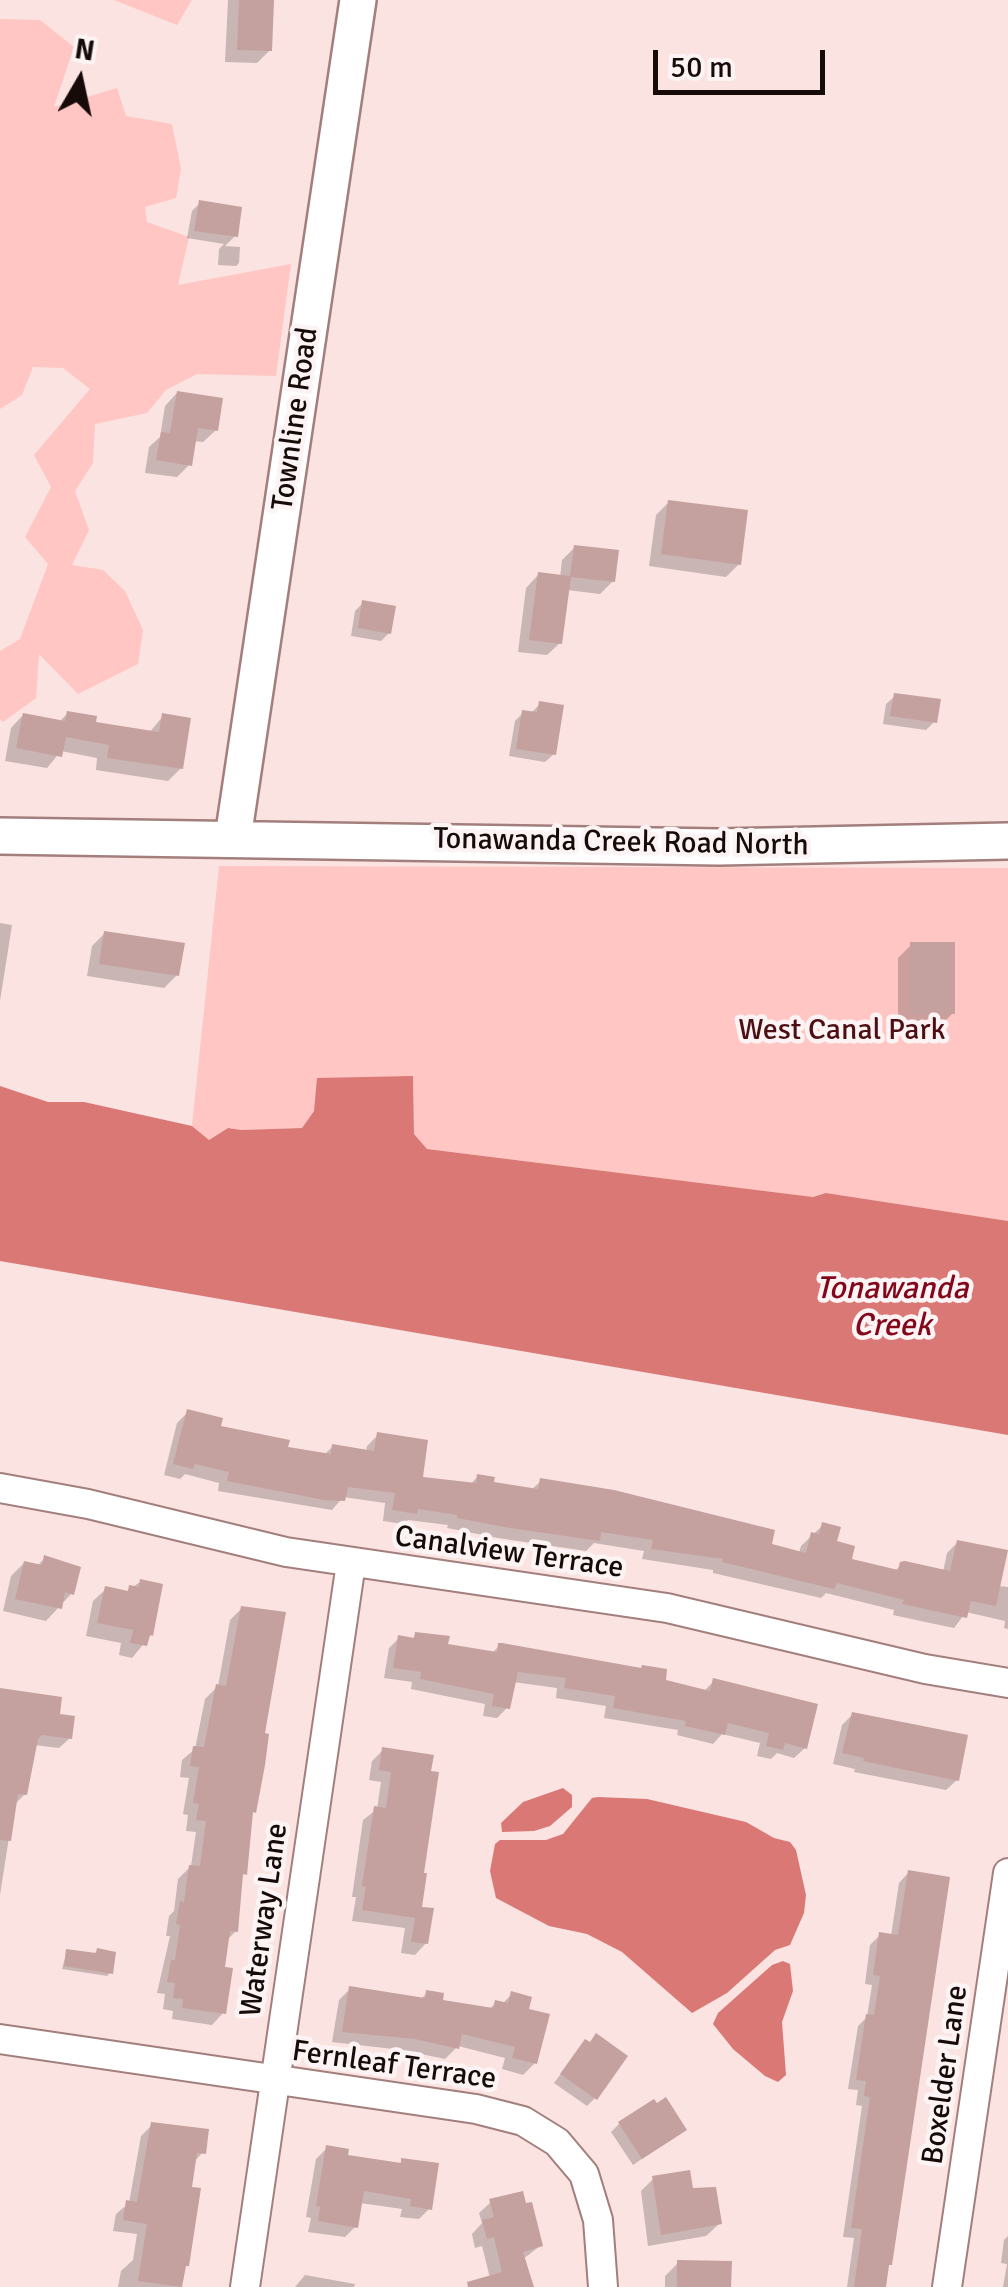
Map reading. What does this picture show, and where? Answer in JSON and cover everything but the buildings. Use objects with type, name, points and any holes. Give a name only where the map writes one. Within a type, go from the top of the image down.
[{"type":"street","name":"Townline Road","points":[[233,838],[358,0]]},
{"type":"street","name":"Tonawanda Creek Road North","points":[[0,836],[719,847],[1008,840]]},
{"type":"street","name":"Canalview Terrace","points":[[0,1488],[116,1511],[244,1544],[660,1607],[924,1669],[1008,1683]]},
{"type":"street","name":"Waterway Lane","points":[[245,2287],[351,1563]]},
{"type":"street","name":"Boxelder Lane","points":[[947,2287],[1008,1873]]},
{"type":"street","name":"Fernleaf Terrace","points":[[0,2039],[500,2114],[524,2121],[547,2134],[575,2160],[594,2198],[603,2287]]},
{"type":"green space","points":[[114,0],[192,0],[177,25]]},
{"type":"green space","points":[[0,19],[40,20],[74,47],[54,107],[117,88],[126,116],[172,124],[181,169],[176,198],[145,207],[147,222],[189,237],[178,285],[291,264],[276,376],[197,374],[166,390],[147,413],[95,424],[93,463],[75,491],[89,530],[72,565],[103,570],[125,591],[143,630],[138,664],[78,694],[39,654],[36,698],[3,722],[0,651],[20,639],[48,564],[25,537],[51,487],[34,455],[90,389],[63,368],[33,367],[22,395],[0,409]]},
{"type":"green space","name":"West Canal Park","points":[[219,866],[1008,868],[1008,1221],[826,1193],[813,1197],[427,1149],[414,1134],[413,1076],[314,1111],[302,1128],[228,1128],[209,1140],[192,1126]]},
{"type":"water","name":"Tonawanda Creek","points":[[413,1076],[414,1134],[427,1149],[813,1197],[826,1193],[1008,1221],[1008,1435],[0,1261],[0,1086],[48,1102],[84,1102],[192,1126],[209,1140],[228,1128],[302,1128],[314,1111],[317,1078]]},
{"type":"water","points":[[563,1788],[572,1795],[572,1807],[550,1826],[502,1832],[501,1823],[523,1802]]},
{"type":"water","points":[[592,1798],[647,1799],[746,1822],[790,1842],[796,1850],[806,1895],[804,1913],[790,1945],[775,1950],[727,1993],[692,2013],[622,1952],[587,1934],[549,1926],[496,1898],[490,1871],[495,1844],[500,1840],[546,1840],[563,1834]]},
{"type":"water","points":[[783,1961],[790,1964],[793,1991],[782,2022],[786,2075],[778,2082],[733,2049],[713,2024],[718,2013],[772,1965]]}]
